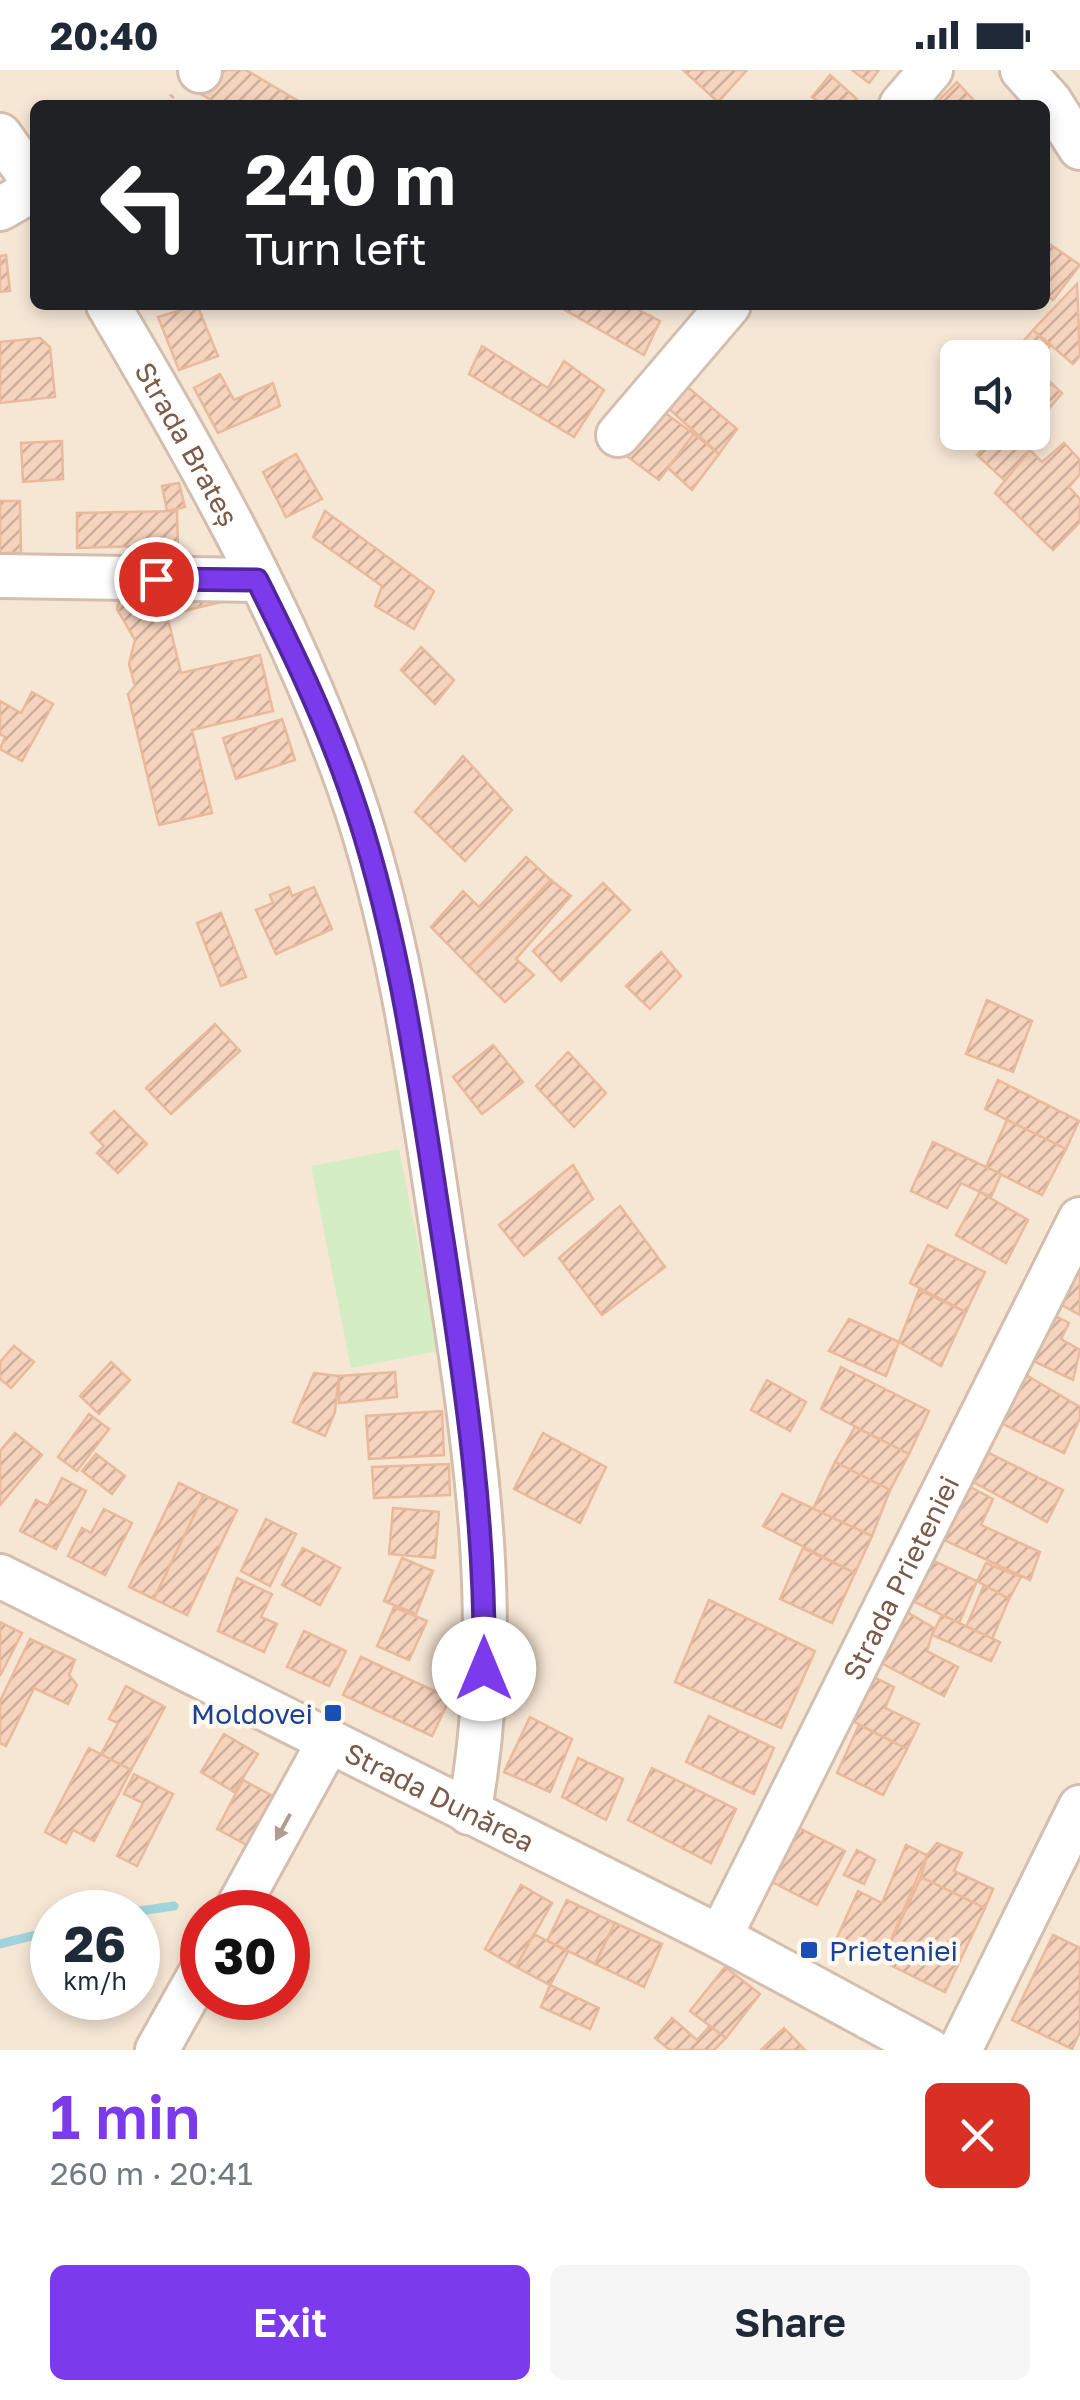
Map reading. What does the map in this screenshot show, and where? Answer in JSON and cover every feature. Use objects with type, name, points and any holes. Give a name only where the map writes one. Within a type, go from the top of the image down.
[{"type":"street","points":[[905,100],[931,70]]},
{"type":"street","points":[[1022,70],[1050,100],[1080,148]]},
{"type":"street","points":[[0,135],[30,179]]},
{"type":"street","points":[[0,209],[30,189]]},
{"type":"street","name":"Strada Brateș","points":[[111,310],[257,580],[321,715],[350,789],[394,953],[462,1361],[482,1554],[482,1746],[469,1813]]},
{"type":"street","points":[[618,436],[725,310]]},
{"type":"street","points":[[0,576],[257,580]]},
{"type":"street","name":"Strada Prieteniei","points":[[720,1937],[1080,1219]]},
{"type":"street","name":"Strada Dunărea","points":[[0,1576],[720,1937],[929,2050]]},
{"type":"street","points":[[247,1890],[330,1741]]},
{"type":"street","points":[[960,2050],[1080,1807]]},
{"type":"street","points":[[158,2050],[180,2010]]},
{"type":"shaded area","points":[[0,70],[1080,70],[1080,2050],[0,2050]]},
{"type":"green space","points":[[399,1149],[439,1351],[351,1368],[311,1166]]},
{"type":"building","points":[[207,70],[246,70],[297,100],[211,100],[194,90]]},
{"type":"building","points":[[683,70],[747,70],[716,100]]},
{"type":"building","points":[[852,70],[879,70],[869,83]]},
{"type":"building","points":[[830,75],[857,99],[816,100],[812,97]]},
{"type":"building","points":[[957,82],[973,100],[939,100]]},
{"type":"building","points":[[1050,244],[1080,265],[1053,300],[1050,298]]},
{"type":"building","points":[[6,255],[10,291],[0,292],[0,256]]},
{"type":"building","points":[[1077,284],[1080,356],[1073,364],[1050,344],[1050,340],[1033,330]]},
{"type":"building","points":[[181,310],[199,310],[218,356],[179,370],[158,317]]},
{"type":"building","points":[[565,310],[639,310],[660,321],[644,355]]},
{"type":"building","points":[[1033,330],[1044,340],[1024,340]]},
{"type":"building","points":[[40,338],[50,347],[55,397],[0,403],[0,342]]},
{"type":"building","points":[[482,346],[548,388],[564,361],[604,390],[574,437],[469,374]]},
{"type":"building","points":[[220,374],[234,400],[273,383],[280,406],[218,433],[194,388]]},
{"type":"building","points":[[1050,382],[1062,393],[1050,407]]},
{"type":"building","points":[[684,384],[737,429],[719,454],[666,406]]},
{"type":"building","points":[[654,405],[694,434],[659,480],[616,448]]},
{"type":"building","points":[[694,434],[719,454],[692,490],[668,468]]},
{"type":"building","points":[[62,441],[63,479],[23,482],[21,443]]},
{"type":"building","points":[[1064,443],[1080,460],[1080,474],[1069,487],[1080,499],[1080,522],[1053,550],[995,493],[1030,450],[1042,462]]},
{"type":"building","points":[[981,450],[1030,450],[1005,481],[977,455]]},
{"type":"building","points":[[296,454],[322,499],[286,517],[263,472]]},
{"type":"building","points":[[179,483],[185,507],[167,511],[162,486]]},
{"type":"building","points":[[0,501],[20,501],[21,553],[0,553]]},
{"type":"building","points":[[177,511],[178,545],[77,548],[77,513]]},
{"type":"building","points":[[325,511],[434,591],[414,629],[375,606],[382,586],[313,537]]},
{"type":"building","points":[[122,589],[242,597],[167,615],[181,673],[260,655],[273,711],[192,730],[212,813],[159,825],[128,694],[135,686],[129,664],[135,640],[117,609]]},
{"type":"building","points":[[421,647],[454,680],[435,704],[401,670]]},
{"type":"building","points":[[32,692],[53,704],[22,761],[0,749],[5,737],[0,734],[0,701],[21,713]]},
{"type":"building","points":[[282,719],[295,760],[236,779],[223,738]]},
{"type":"building","points":[[463,756],[512,810],[465,861],[415,812]]},
{"type":"building","points":[[526,857],[551,880],[469,966],[431,927],[463,891],[479,907]]},
{"type":"building","points":[[551,880],[571,896],[516,959],[534,975],[505,1002],[469,966]]},
{"type":"building","points":[[603,883],[630,910],[561,981],[533,951]]},
{"type":"building","points":[[289,887],[292,896],[314,887],[332,929],[276,954],[256,910],[273,903],[270,895]]},
{"type":"building","points":[[221,913],[246,977],[221,986],[197,923]]},
{"type":"building","points":[[661,952],[681,976],[650,1009],[626,986]]},
{"type":"building","points":[[987,1000],[1032,1021],[1013,1072],[966,1054]]},
{"type":"building","points":[[215,1024],[240,1051],[171,1114],[146,1088]]},
{"type":"building","points":[[493,1045],[523,1082],[482,1114],[453,1077]]},
{"type":"building","points":[[568,1052],[606,1093],[574,1127],[536,1086]]},
{"type":"building","points":[[998,1080],[1079,1121],[1066,1149],[985,1109]]},
{"type":"building","points":[[114,1111],[147,1144],[118,1173],[97,1153],[104,1146],[91,1133]]},
{"type":"building","points":[[1007,1120],[1066,1149],[1042,1195],[986,1167]]},
{"type":"building","points":[[933,1142],[1001,1174],[991,1197],[961,1183],[947,1208],[911,1191]]},
{"type":"building","points":[[573,1165],[593,1199],[524,1256],[499,1225]]},
{"type":"building","points":[[980,1192],[1028,1220],[1006,1263],[956,1235]]},
{"type":"building","points":[[620,1206],[665,1267],[602,1315],[559,1258]]},
{"type":"building","points":[[928,1245],[985,1272],[966,1312],[910,1283]]},
{"type":"building","points":[[1080,1265],[1080,1315],[1049,1298]]},
{"type":"building","points":[[919,1290],[966,1312],[941,1366],[899,1342]]},
{"type":"building","points":[[1044,1310],[1069,1323],[1061,1339],[1080,1350],[1073,1380],[1021,1355]]},
{"type":"building","points":[[849,1319],[899,1342],[886,1376],[829,1351]]},
{"type":"building","points":[[14,1346],[34,1362],[11,1388],[0,1379],[0,1362]]},
{"type":"building","points":[[111,1362],[130,1380],[99,1414],[80,1396]]},
{"type":"building","points":[[841,1367],[929,1411],[909,1454],[821,1409]]},
{"type":"building","points":[[1016,1369],[1080,1407],[1080,1418],[1064,1453],[990,1418]]},
{"type":"building","points":[[395,1372],[397,1397],[339,1403],[339,1376]]},
{"type":"building","points":[[314,1373],[339,1376],[335,1412],[325,1436],[293,1422]]},
{"type":"building","points":[[767,1380],[806,1402],[790,1431],[751,1410]]},
{"type":"building","points":[[442,1411],[444,1455],[369,1459],[366,1416]]},
{"type":"building","points":[[89,1414],[109,1429],[77,1471],[58,1457]]},
{"type":"building","points":[[855,1427],[909,1454],[890,1490],[835,1462]]},
{"type":"building","points":[[15,1433],[42,1455],[0,1505],[0,1451]]},
{"type":"building","points":[[543,1433],[606,1467],[580,1523],[514,1489]]},
{"type":"building","points":[[977,1447],[1063,1490],[1047,1522],[964,1477]]},
{"type":"building","points":[[96,1454],[125,1476],[112,1494],[82,1471]]},
{"type":"building","points":[[835,1462],[890,1490],[872,1536],[813,1509]]},
{"type":"building","points":[[449,1464],[450,1495],[374,1498],[372,1467]]},
{"type":"building","points":[[62,1478],[86,1491],[56,1549],[20,1531],[36,1500],[48,1506]]},
{"type":"building","points":[[959,1481],[993,1499],[981,1525],[1040,1552],[1030,1580],[931,1534]]},
{"type":"building","points":[[179,1483],[204,1495],[154,1599],[129,1587]]},
{"type":"building","points":[[782,1494],[872,1536],[855,1573],[763,1526]]},
{"type":"building","points":[[204,1495],[237,1510],[187,1615],[154,1599]]},
{"type":"building","points":[[393,1508],[439,1512],[435,1558],[389,1554]]},
{"type":"building","points":[[104,1509],[132,1523],[105,1575],[68,1556],[82,1528],[91,1533]]},
{"type":"building","points":[[266,1519],[296,1534],[270,1586],[241,1571]]},
{"type":"building","points":[[303,1548],[340,1568],[320,1605],[282,1585]]},
{"type":"building","points":[[803,1548],[855,1573],[832,1623],[780,1599]]},
{"type":"building","points":[[923,1556],[977,1581],[959,1623],[902,1596]]},
{"type":"building","points":[[402,1558],[433,1571],[416,1614],[384,1601]]},
{"type":"building","points":[[986,1563],[1021,1577],[1009,1599],[977,1581]]},
{"type":"building","points":[[237,1578],[272,1594],[261,1617],[277,1624],[264,1652],[218,1631]]},
{"type":"building","points":[[984,1585],[1009,1599],[992,1639],[966,1627]]},
{"type":"building","points":[[709,1600],[815,1651],[781,1728],[675,1682]]},
{"type":"building","points":[[897,1606],[934,1628],[927,1651],[958,1667],[944,1696],[870,1657]]},
{"type":"building","points":[[394,1607],[427,1621],[409,1660],[377,1646]]},
{"type":"building","points":[[942,1615],[1000,1642],[991,1661],[932,1635]]},
{"type":"building","points":[[0,1622],[22,1633],[0,1676]]},
{"type":"building","points":[[304,1631],[346,1651],[329,1686],[287,1667]]},
{"type":"building","points":[[30,1639],[75,1660],[69,1675],[77,1685],[68,1704],[34,1688],[6,1746],[0,1743],[0,1701]]},
{"type":"building","points":[[361,1657],[450,1698],[432,1736],[343,1695]]},
{"type":"building","points":[[866,1673],[894,1687],[885,1708],[919,1724],[907,1749],[843,1716]]},
{"type":"building","points":[[126,1686],[165,1707],[131,1770],[101,1754],[118,1723],[109,1719]]},
{"type":"building","points":[[709,1716],[774,1748],[754,1794],[686,1762]]},
{"type":"building","points":[[530,1717],[572,1739],[550,1792],[504,1772]]},
{"type":"building","points":[[859,1725],[907,1749],[883,1795],[837,1773]]},
{"type":"building","points":[[224,1734],[258,1754],[234,1792],[201,1772]]},
{"type":"building","points":[[89,1748],[131,1770],[94,1841],[73,1830],[66,1843],[45,1832]]},
{"type":"building","points":[[578,1758],[623,1779],[606,1820],[562,1797]]},
{"type":"building","points":[[652,1768],[736,1809],[711,1863],[628,1820]]},
{"type":"building","points":[[134,1774],[173,1794],[137,1866],[117,1856],[143,1803],[124,1794]]},
{"type":"building","points":[[243,1780],[284,1802],[258,1851],[217,1829]]},
{"type":"building","points":[[799,1828],[845,1851],[817,1905],[772,1882]]},
{"type":"building","points":[[937,1843],[962,1853],[954,1871],[993,1889],[985,1908],[921,1877],[927,1855]]},
{"type":"building","points":[[906,1845],[927,1855],[882,1961],[836,1940],[858,1891],[882,1903]]},
{"type":"building","points":[[857,1850],[875,1860],[864,1884],[844,1875]]},
{"type":"building","points":[[921,1877],[985,1908],[945,1992],[882,1961]]},
{"type":"building","points":[[521,1885],[552,1903],[516,1967],[485,1949]]},
{"type":"building","points":[[567,1900],[615,1923],[595,1964],[547,1941]]},
{"type":"building","points":[[615,1923],[662,1944],[644,1987],[595,1964]]},
{"type":"building","points":[[534,1934],[568,1952],[550,1985],[516,1967]]},
{"type":"building","points":[[1053,1935],[1080,1948],[1080,2032],[1072,2049],[1012,2020]]},
{"type":"building","points":[[725,1967],[760,1994],[726,2038],[690,2011]]},
{"type":"building","points":[[550,1985],[599,2008],[590,2029],[541,2007]]},
{"type":"building","points":[[672,2018],[697,2040],[710,2026],[726,2038],[714,2050],[670,2050],[655,2038]]},
{"type":"building","points":[[784,2028],[805,2050],[761,2050]]},
{"type":"waterway","points":[[160,1908],[174,1906]]},
{"type":"waterway","points":[[0,1944],[30,1936]]},
{"type":"place","name":"Moldovei","points":[[333,1713]]},
{"type":"place","name":"Prieteniei","points":[[809,1950]]},
{"type":"route","points":[[156,579],[257,580],[321,715],[350,789],[374,868],[413,1049],[460,1343],[482,1554],[484,1669]]}]
